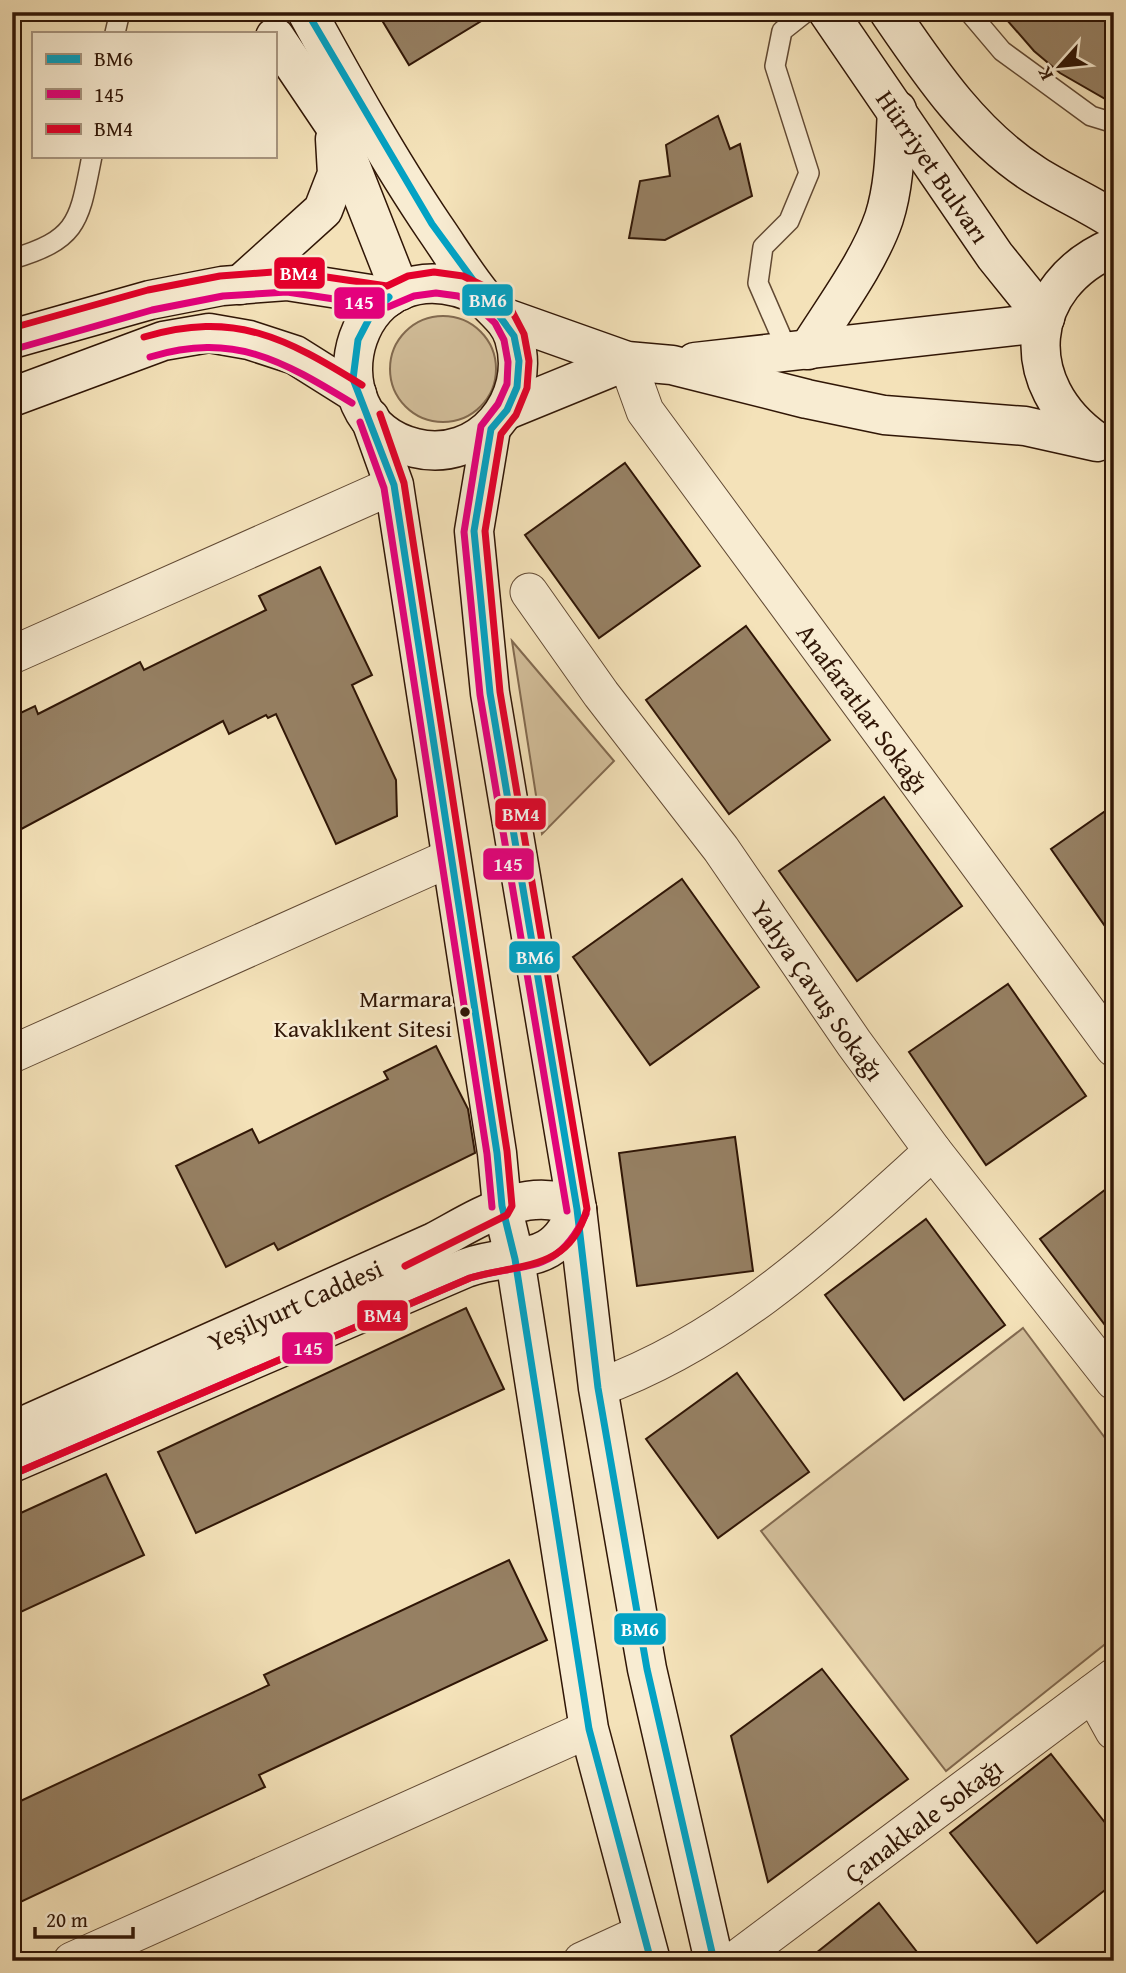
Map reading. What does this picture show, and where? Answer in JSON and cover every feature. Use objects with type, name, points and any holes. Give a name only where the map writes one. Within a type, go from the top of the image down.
[{"type":"main road","points":[[258,12],[271,32]]},
{"type":"main road","points":[[307,12],[432,224],[514,336],[519,361],[517,387],[499,420],[474,531],[490,693],[577,1209],[598,1388],[647,1669],[714,1961]]},
{"type":"main road","name":"Hürriyet Bulvarı","points":[[828,12],[995,256],[1044,320]]},
{"type":"main road","name":"Hürriyet Bulvarı","points":[[889,12],[932,74],[980,131],[1034,174],[1114,220]]},
{"type":"main road","points":[[276,39],[335,126],[395,294]]},
{"type":"main road","points":[[798,351],[856,272],[884,218],[895,158],[897,110]]},
{"type":"main road","points":[[240,285],[323,210],[337,174],[335,126]]},
{"type":"main road","points":[[1105,445],[1074,426],[1056,404],[1044,378],[1040,350],[1044,320],[1053,296],[1069,274],[1091,256],[1114,247]]},
{"type":"main road","points":[[12,339],[150,300],[240,285],[287,281],[395,294]]},
{"type":"main road","points":[[647,1947],[590,1729],[515,1259],[502,1206],[394,485],[352,367],[356,340],[369,315],[395,294],[436,282],[461,286],[493,307],[627,361],[672,365],[807,399],[884,415],[1025,426],[1105,445]]},
{"type":"main road","points":[[672,365],[1044,320]]},
{"type":"main road","points":[[12,397],[163,341],[209,333],[249,340],[295,355],[364,406],[390,437],[415,447],[442,450],[468,444],[499,420],[627,361]]},
{"type":"main road","name":"Yeşilyurt Caddesi","points":[[12,1431],[434,1242],[502,1206],[545,1200],[564,1201],[577,1209],[568,1233],[553,1247],[515,1259],[491,1259],[466,1268],[12,1464]]},
{"type":"street","name":"Anafaratlar Sokağı","points":[[627,361],[645,411],[1114,1048]]},
{"type":"street","points":[[12,655],[394,485]]},
{"type":"street","name":"Yahya Çavuş Sokağı","points":[[529,592],[601,694],[721,849],[854,1043],[933,1152],[1114,1381]]},
{"type":"street","points":[[12,1054],[450,858]]},
{"type":"street","points":[[598,1388],[628,1377],[711,1334],[798,1273],[933,1152]]},
{"type":"street","points":[[1103,1685],[1114,1731]]},
{"type":"street","name":"Çanakkale Sokağı","points":[[734,1961],[1103,1685]]},
{"type":"street","points":[[72,1961],[590,1729]]},
{"type":"street","points":[[582,1961],[647,1947]]},
{"type":"lane","points":[[116,32],[120,12]]},
{"type":"lane","points":[[798,351],[758,283],[762,247],[789,220],[809,173],[775,66],[782,30],[806,12]]},
{"type":"lane","points":[[969,12],[1002,51],[1091,116],[1114,123]]},
{"type":"lane","points":[[12,259],[40,251],[68,234],[80,213],[92,158]]},
{"type":"shaded area","points":[[443,316],[463,320],[480,332],[492,349],[496,369],[492,389],[480,406],[463,418],[443,422],[423,418],[406,406],[394,389],[390,369],[394,349],[406,332],[423,320]]},
{"type":"shaded area","points":[[512,641],[614,761],[542,834]]},
{"type":"shaded area","points":[[1023,1328],[1114,1450],[1114,1637],[946,1771],[761,1531]]},
{"type":"building","points":[[377,12],[496,12],[409,65]]},
{"type":"building","points":[[1000,12],[1114,12],[1114,104],[1060,73],[1034,51]]},
{"type":"building","points":[[718,116],[730,149],[740,144],[752,196],[665,240],[629,238],[640,181],[670,176],[666,145]]},
{"type":"building","points":[[625,463],[700,566],[599,638],[525,535]]},
{"type":"building","points":[[320,567],[372,675],[352,685],[396,780],[397,816],[336,844],[276,714],[268,718],[266,715],[229,734],[223,721],[12,834],[12,717],[35,706],[38,714],[140,662],[144,670],[266,610],[259,596]]},
{"type":"building","points":[[746,626],[830,740],[729,814],[646,700]]},
{"type":"building","points":[[884,797],[962,906],[857,981],[779,871]]},
{"type":"building","points":[[1114,805],[1114,939],[1051,849]]},
{"type":"building","points":[[682,879],[759,987],[650,1065],[573,957]]},
{"type":"building","points":[[1008,984],[1086,1096],[986,1165],[909,1052]]},
{"type":"building","points":[[436,1046],[468,1109],[475,1153],[278,1250],[274,1243],[226,1267],[176,1166],[252,1129],[259,1143],[388,1079],[384,1072]]},
{"type":"building","points":[[735,1137],[753,1271],[637,1286],[619,1153]]},
{"type":"building","points":[[1114,1183],[1114,1337],[1040,1239]]},
{"type":"building","points":[[926,1219],[1005,1325],[904,1400],[825,1295]]},
{"type":"building","points":[[466,1308],[504,1389],[196,1533],[158,1452]]},
{"type":"building","points":[[737,1373],[809,1472],[718,1538],[646,1439]]},
{"type":"building","points":[[106,1474],[144,1555],[12,1616],[12,1517]]},
{"type":"building","points":[[509,1560],[547,1640],[259,1775],[265,1787],[12,1906],[12,1805],[269,1685],[264,1675]]},
{"type":"building","points":[[822,1669],[908,1779],[768,1882],[731,1736]]},
{"type":"building","points":[[1051,1754],[1114,1834],[1114,1883],[1037,1943],[950,1833]]},
{"type":"building","points":[[879,1903],[924,1961],[806,1961]]},
{"type":"transit line","name":"BM6","points":[[307,12],[432,224],[514,336],[519,361],[517,387],[507,410],[491,429],[474,531],[490,693],[577,1209],[598,1388],[647,1669],[714,1961]]},
{"type":"transit line","name":"BM4","points":[[12,328],[148,290],[220,276],[286,271],[387,286],[408,276],[434,272],[463,276],[490,289],[512,311],[524,334],[529,361],[527,388],[516,415],[501,434],[485,531],[500,692],[587,1209],[579,1229],[568,1244],[555,1255],[540,1262],[470,1278],[16,1473]]},
{"type":"transit line","name":"145","points":[[15,349],[152,310],[223,296],[287,292],[388,307],[414,296],[436,293],[458,296],[477,306],[495,323],[504,340],[508,362],[507,384],[498,404],[481,426],[464,532],[480,695],[567,1211]]},
{"type":"transit line","name":"BM6","points":[[389,297],[370,317],[358,340],[353,379],[394,485],[497,1153],[502,1206],[515,1259],[589,1729],[651,1961]]},
{"type":"transit line","name":"BM4","points":[[144,337],[176,329],[206,326],[259,333],[309,354],[362,385]]},
{"type":"transit line","name":"145","points":[[150,357],[180,350],[207,348],[256,354],[302,374],[352,403]]},
{"type":"transit line","name":"BM4","points":[[380,414],[404,483],[507,1151],[512,1206],[507,1215],[405,1266]]},
{"type":"transit line","name":"145","points":[[360,422],[384,488],[487,1154],[492,1207]]},
{"type":"transit line","name":"145","points":[[16,1473],[470,1278],[538,1263],[563,1248],[586,1214]]},
{"type":"place","name":"Marmara Kavaklıkent Sitesi","points":[[465,1012]]}]
